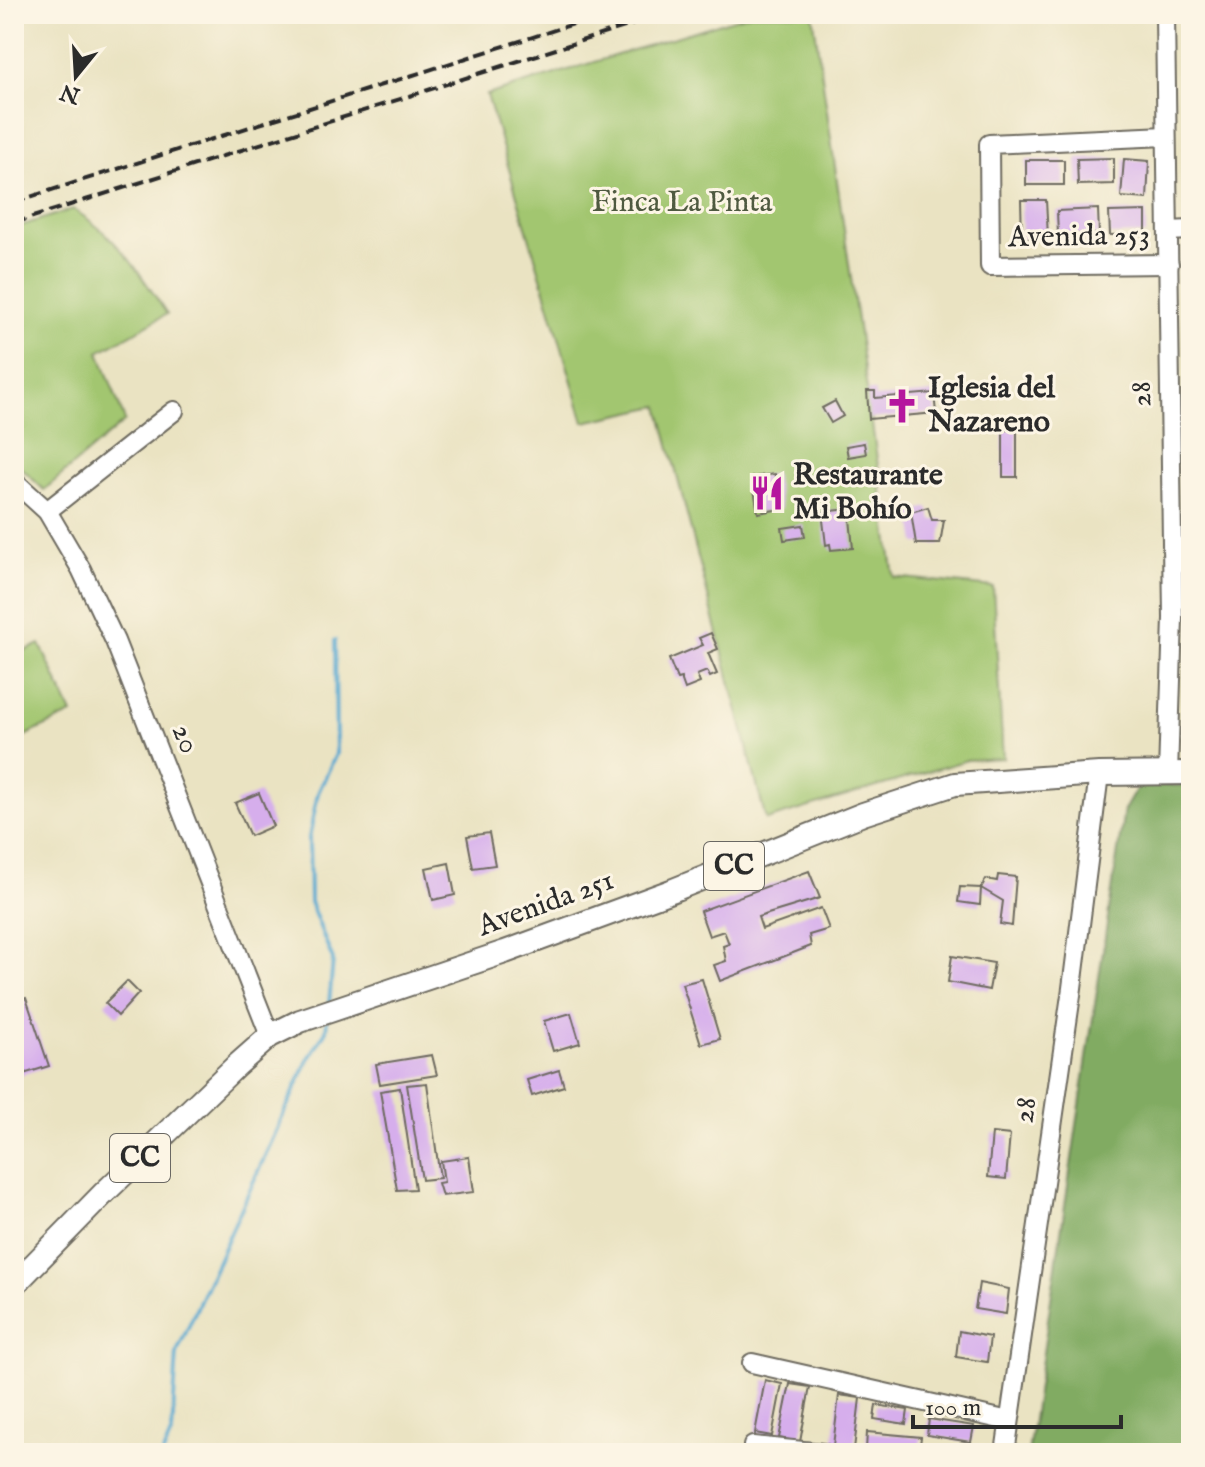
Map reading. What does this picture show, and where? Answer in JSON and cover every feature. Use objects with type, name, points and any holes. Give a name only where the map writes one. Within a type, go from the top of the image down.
[{"type":"main road","name":"Avenida 251","points":[[14,1285],[180,1118],[270,1036],[300,1021],[505,952],[671,891],[863,814],[955,784],[1099,774],[1191,773]]},
{"type":"street","name":"28","points":[[1165,14],[1173,618],[1168,774]]},
{"type":"street","name":"Avenida 253","points":[[1166,136],[989,144],[990,266],[1169,264]]},
{"type":"street","name":"Avenida 253","points":[[1168,231],[1191,230]]},
{"type":"street","points":[[47,511],[174,411]]},
{"type":"street","name":"20","points":[[14,481],[47,511],[81,569],[120,654],[270,1036]]},
{"type":"street","name":"28","points":[[1005,1453],[1072,988],[1099,774]]},
{"type":"street","points":[[752,1363],[1009,1421]]},
{"type":"street","points":[[753,1446],[823,1453]]},
{"type":"green space","name":"Finca La Pinta","points":[[750,14],[813,14],[894,577],[993,587],[1003,758],[967,760],[766,820],[659,406],[584,422],[487,95]]},
{"type":"green space","points":[[73,209],[115,243],[167,314],[99,352],[125,421],[44,490],[14,461],[14,228]]},
{"type":"green space","points":[[40,644],[72,714],[14,741],[14,656]]},
{"type":"green space","points":[[1191,785],[1191,1453],[1028,1453],[1124,810],[1138,786]]},
{"type":"building","points":[[1114,158],[1114,184],[1078,185],[1077,159]]},
{"type":"building","points":[[1124,159],[1149,161],[1147,199],[1121,197]]},
{"type":"building","points":[[1026,160],[1064,160],[1064,185],[1026,185]]},
{"type":"building","points":[[1021,200],[1046,200],[1048,237],[1022,238]]},
{"type":"building","points":[[1098,209],[1099,234],[1058,235],[1057,211]]},
{"type":"building","points":[[1146,211],[1146,234],[1110,235],[1109,212]]},
{"type":"building","name":"Iglesia del Nazareno","points":[[867,391],[875,391],[875,398],[934,393],[936,413],[869,419]]},
{"type":"building","points":[[835,401],[843,416],[831,423],[822,408]]},
{"type":"building","points":[[1003,430],[1017,430],[1017,477],[1003,477]]},
{"type":"building","points":[[864,443],[866,454],[848,457],[846,446]]},
{"type":"building","name":"Restaurante Mi Bohío","points":[[775,474],[781,509],[758,513],[752,477]]},
{"type":"building","points":[[928,507],[932,520],[944,520],[940,544],[916,544],[911,512]]},
{"type":"building","points":[[849,509],[853,548],[831,550],[830,544],[826,545],[822,512]]},
{"type":"building","points":[[803,525],[805,537],[784,540],[782,528]]},
{"type":"building","points":[[711,633],[718,649],[708,653],[717,674],[710,677],[707,671],[697,675],[700,683],[685,689],[669,659],[703,645],[699,638]]},
{"type":"building","points":[[259,793],[273,826],[250,836],[235,803]]},
{"type":"building","points":[[489,833],[495,865],[473,868],[467,836]]},
{"type":"building","points":[[449,863],[455,895],[433,900],[426,868]]},
{"type":"building","points":[[809,871],[820,898],[758,917],[762,929],[821,908],[829,929],[809,935],[811,946],[720,981],[714,965],[726,961],[723,946],[729,944],[724,931],[709,936],[700,911]]},
{"type":"building","points":[[998,875],[1016,877],[1012,926],[1000,924],[1003,901],[981,888],[986,879],[997,881]]},
{"type":"building","points":[[960,887],[981,888],[980,905],[958,902]]},
{"type":"building","points":[[952,956],[994,963],[989,990],[948,982]]},
{"type":"building","points":[[702,979],[720,1039],[701,1044],[682,984]]},
{"type":"building","points":[[127,981],[139,993],[118,1016],[105,1003]]},
{"type":"building","points":[[26,998],[49,1066],[14,1077],[14,1002]]},
{"type":"building","points":[[571,1013],[580,1043],[553,1051],[544,1021]]},
{"type":"building","points":[[432,1055],[437,1075],[380,1084],[376,1064]]},
{"type":"building","points":[[559,1070],[564,1086],[532,1096],[527,1080]]},
{"type":"building","points":[[427,1083],[440,1178],[422,1180],[407,1085]]},
{"type":"building","points":[[400,1088],[415,1189],[397,1190],[380,1091]]},
{"type":"building","points":[[992,1133],[1010,1135],[1006,1179],[988,1177]]},
{"type":"building","points":[[469,1157],[474,1192],[442,1196],[438,1183],[444,1182],[441,1161]]},
{"type":"building","points":[[979,1283],[1009,1289],[1006,1314],[975,1309]]},
{"type":"building","points":[[959,1331],[990,1337],[987,1362],[956,1357]]},
{"type":"building","points":[[765,1380],[782,1384],[772,1436],[755,1433]]},
{"type":"building","points":[[790,1384],[810,1387],[800,1442],[779,1438]]},
{"type":"building","points":[[839,1395],[860,1398],[854,1449],[833,1446]]},
{"type":"building","points":[[876,1405],[908,1410],[906,1424],[874,1419]]},
{"type":"building","points":[[929,1419],[974,1426],[971,1442],[927,1435]]},
{"type":"building","points":[[867,1432],[921,1437],[919,1453],[866,1450]]},
{"type":"waterway","points":[[329,1004],[333,960],[310,902],[309,838],[318,793],[336,754],[335,640]]},
{"type":"waterway","points":[[163,1453],[172,1432],[177,1352],[308,1060],[326,1031],[327,1021]]},
{"type":"railway","points":[[14,202],[605,14]]},
{"type":"railway","points":[[14,223],[665,14]]},
{"type":"place","name":"Iglesia del Nazareno","points":[[902,406]]},
{"type":"place","name":"Restaurante Mi Bohío","points":[[767,493]]}]
